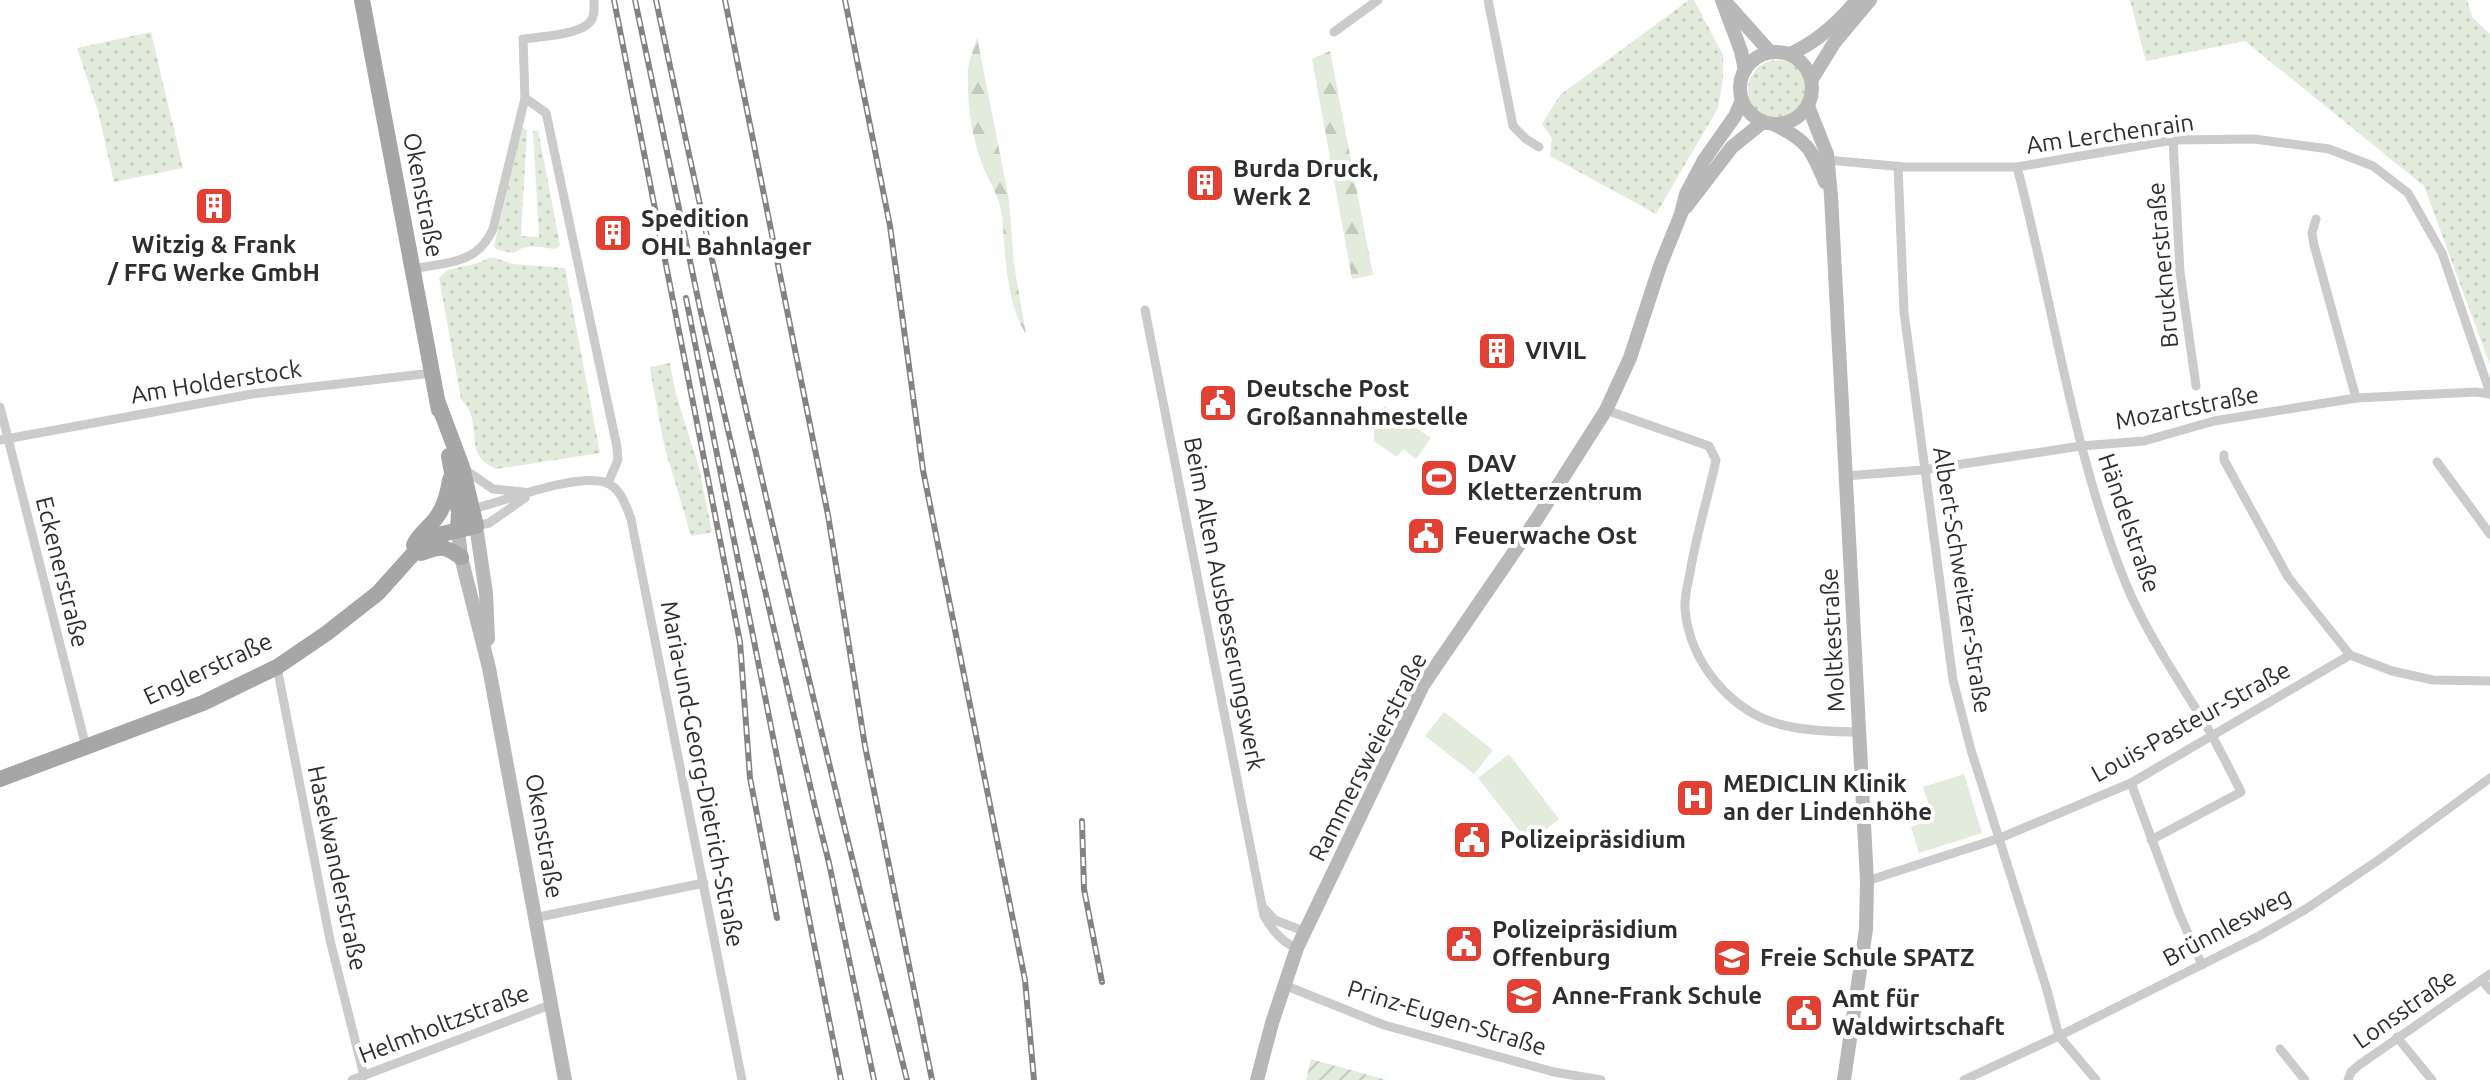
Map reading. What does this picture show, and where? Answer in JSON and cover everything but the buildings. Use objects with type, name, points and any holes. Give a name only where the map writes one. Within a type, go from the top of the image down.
[{"type":"main road","name":"Okenstraße","points":[[362,0],[437,400],[469,516]]},
{"type":"main road","name":"Englerstraße","points":[[408,558],[418,537],[437,517],[456,468]]},
{"type":"main road","name":"Englerstraße","points":[[0,779],[203,703],[277,667],[378,593],[422,544],[438,535],[458,530],[469,516]]},
{"type":"main road","points":[[437,517],[469,516]]},
{"type":"main road","points":[[408,558],[440,546],[461,557]]},
{"type":"street","points":[[412,269],[467,258],[478,253],[488,242],[525,98],[523,39],[573,32],[589,24],[594,17],[594,0]]},
{"type":"street","points":[[1334,32],[1378,0]]},
{"type":"street","points":[[1488,0],[1513,126],[1539,147]]},
{"type":"street","points":[[1723,0],[1770,52]]},
{"type":"street","points":[[1723,0],[1745,70]]},
{"type":"street","points":[[1790,54],[1808,46],[1841,19],[1857,0]]},
{"type":"street","points":[[1812,79],[1834,43],[1870,0]]},
{"type":"street","points":[[1770,52],[1790,54],[1802,62],[1812,79],[1812,95],[1808,106],[1794,120],[1769,124],[1750,114],[1742,100],[1740,85],[1745,70],[1756,58],[1770,52]]},
{"type":"street","points":[[469,516],[534,492],[577,482],[608,483],[618,460],[546,113],[525,98]]},
{"type":"street","name":"Rammersweierstraße","points":[[1257,1080],[1297,948],[1423,685],[1538,517],[1606,410],[1630,358],[1686,194],[1742,100]]},
{"type":"street","name":"Moltkestraße","points":[[1808,106],[1827,160],[1831,196],[1867,881],[1866,929],[1844,1080]]},
{"type":"street","name":"Rammersweierstraße","points":[[1681,214],[1732,147],[1769,124]]},
{"type":"street","name":"Moltkestraße","points":[[1769,124],[1798,136],[1815,159],[1831,196]]},
{"type":"street","name":"Am Lerchenrain","points":[[1827,160],[1898,166],[2017,167],[2173,140],[2254,139],[2329,149],[2373,166],[2408,193],[2442,253],[2489,394]]},
{"type":"street","name":"Brucknerstraße","points":[[2173,140],[2180,272],[2196,386]]},
{"type":"street","name":"Albert-Schweitzer-Straße","points":[[1898,166],[1904,312],[1953,680],[1971,750],[2059,1036]]},
{"type":"street","name":"Händelstraße","points":[[2017,167],[2081,446],[2108,535],[2127,586],[2158,650],[2211,734],[2241,792],[2151,840]]},
{"type":"street","points":[[2316,219],[2312,233],[2314,245],[2356,398]]},
{"type":"street","name":"Beim Alten Ausbesserungswerk","points":[[1145,310],[1264,916],[1272,930],[1288,945],[1297,948]]},
{"type":"street","name":"Am Holderstock","points":[[4,439],[252,394],[432,373]]},
{"type":"street","name":"Mozartstraße","points":[[1845,476],[1923,470],[2081,446],[2144,441],[2214,421],[2356,398],[2489,394]]},
{"type":"street","name":"Eckenerstraße","points":[[0,407],[4,439],[86,747]]},
{"type":"street","points":[[1606,410],[1709,446],[1716,460],[1693,555],[1685,608],[1690,631],[1710,676],[1740,704],[1786,726],[1861,732]]},
{"type":"street","points":[[2224,455],[2241,494],[2288,577],[2350,655],[2392,671],[2433,680],[2490,681]]},
{"type":"street","points":[[2437,462],[2490,534]]},
{"type":"street","points":[[456,468],[493,489],[534,492]]},
{"type":"street","name":"Maria-und-Georg-Dietrich-Straße","points":[[608,483],[624,500],[631,519],[742,1080]]},
{"type":"street","points":[[469,516],[489,523],[534,492]]},
{"type":"street","name":"Okenstraße","points":[[469,516],[486,593],[489,668]]},
{"type":"street","name":"Okenstraße","points":[[458,530],[461,557],[489,668],[565,1080]]},
{"type":"street","name":"Louis-Pasteur-Straße","points":[[1867,881],[2000,838],[2131,783],[2350,655]]},
{"type":"street","name":"Haselwanderstraße","points":[[277,667],[330,940],[364,1076]]},
{"type":"street","name":"Brünnlesweg","points":[[1964,1080],[2202,965],[2306,909],[2490,778]]},
{"type":"street","points":[[2131,783],[2179,913],[2202,965]]},
{"type":"street","name":"Okenstraße","points":[[534,918],[704,883]]},
{"type":"street","points":[[1262,906],[1275,920],[1306,932]]},
{"type":"street","points":[[2486,977],[2490,990]]},
{"type":"street","name":"Lonsstraße","points":[[2348,1080],[2359,1065],[2486,977]]},
{"type":"street","name":"Prinz-Eugen-Straße","points":[[1284,985],[1384,1025],[1552,1076],[1601,1080]]},
{"type":"street","name":"Helmholtzstraße","points":[[352,1080],[550,1005]]},
{"type":"street","points":[[2059,1036],[2096,1080]]},
{"type":"street","points":[[2397,1037],[2432,1080]]},
{"type":"street","points":[[2280,1049],[2305,1080]]},
{"type":"green space","points":[[1689,0],[1694,0],[1723,55],[1723,79],[1718,108],[1656,214],[1550,156],[1552,138],[1542,124],[1560,95]]},
{"type":"green space","points":[[2130,0],[2467,0],[2472,17],[2490,34],[2490,365],[2424,186],[2245,41],[2146,61]]},
{"type":"green space","points":[[151,32],[183,168],[114,182],[98,111],[77,48]]},
{"type":"green space","points":[[977,37],[1009,200],[1014,265],[1026,334],[1010,293],[1001,208],[980,158],[972,127],[968,73]]},
{"type":"green space","points":[[1330,51],[1373,275],[1352,279],[1312,59]]},
{"type":"green space","points":[[1778,60],[1790,62],[1799,69],[1806,78],[1806,102],[1799,111],[1790,118],[1778,120],[1766,118],[1757,111],[1750,102],[1748,90],[1750,78],[1757,69],[1766,62]]},
{"type":"green space","points":[[522,127],[527,130],[521,236],[539,237],[533,131],[538,130],[560,245],[555,249],[528,247],[514,253],[497,250],[494,246]]},
{"type":"green space","points":[[492,257],[513,264],[565,268],[600,453],[496,469],[480,457],[472,419],[461,399],[439,278],[447,270]]},
{"type":"green space","points":[[670,363],[675,391],[699,468],[712,532],[691,536],[664,445],[650,367]]},
{"type":"green space","points":[[1384,406],[1431,438],[1416,459],[1403,449],[1397,457],[1374,441],[1374,427]]},
{"type":"green space","points":[[1444,712],[1493,750],[1474,774],[1425,736]]},
{"type":"green space","points":[[1509,754],[1559,819],[1529,843],[1478,778]]},
{"type":"green space","points":[[1964,774],[1982,833],[1919,853],[1911,827],[1933,819],[1923,787]]},
{"type":"green space","points":[[1311,1059],[1387,1080],[1306,1080]]},
{"type":"railway","points":[[614,0],[740,642],[750,778],[777,918]]},
{"type":"railway","points":[[635,0],[701,313],[829,863],[874,1080]]},
{"type":"railway","points":[[656,0],[776,541],[907,1080]]},
{"type":"railway","points":[[725,0],[828,515],[865,746],[932,1080]]},
{"type":"railway","points":[[845,0],[890,226],[923,470],[1025,980],[1034,1080]]},
{"type":"railway","points":[[686,298],[841,1080]]},
{"type":"railway","points":[[1082,821],[1084,889],[1102,982]]},
{"type":"place","name":"Burda Druck, Werk 2","points":[[1205,183]]},
{"type":"place","name":"Witzig & Frank / FFG Werke GmbH","points":[[214,206]]},
{"type":"place","name":"Spedition OHL Bahnlager","points":[[613,233]]},
{"type":"place","name":"VIVIL","points":[[1497,351]]},
{"type":"place","name":"Deutsche Post Großannahmestelle","points":[[1218,403]]},
{"type":"place","name":"DAV Kletterzentrum","points":[[1439,478]]},
{"type":"place","name":"Feuerwache Ost","points":[[1426,536]]},
{"type":"place","name":"MEDICLIN Klinik an der Lindenhöhe","points":[[1695,798]]},
{"type":"place","name":"Polizeipräsidium","points":[[1472,840]]},
{"type":"place","name":"Polizeipräsidium Offenburg","points":[[1464,944]]},
{"type":"place","name":"Freie Schule SPATZ","points":[[1732,958]]},
{"type":"place","name":"Anne-Frank Schule","points":[[1524,996]]},
{"type":"place","name":"Amt für Waldwirtschaft","points":[[1804,1013]]}]
